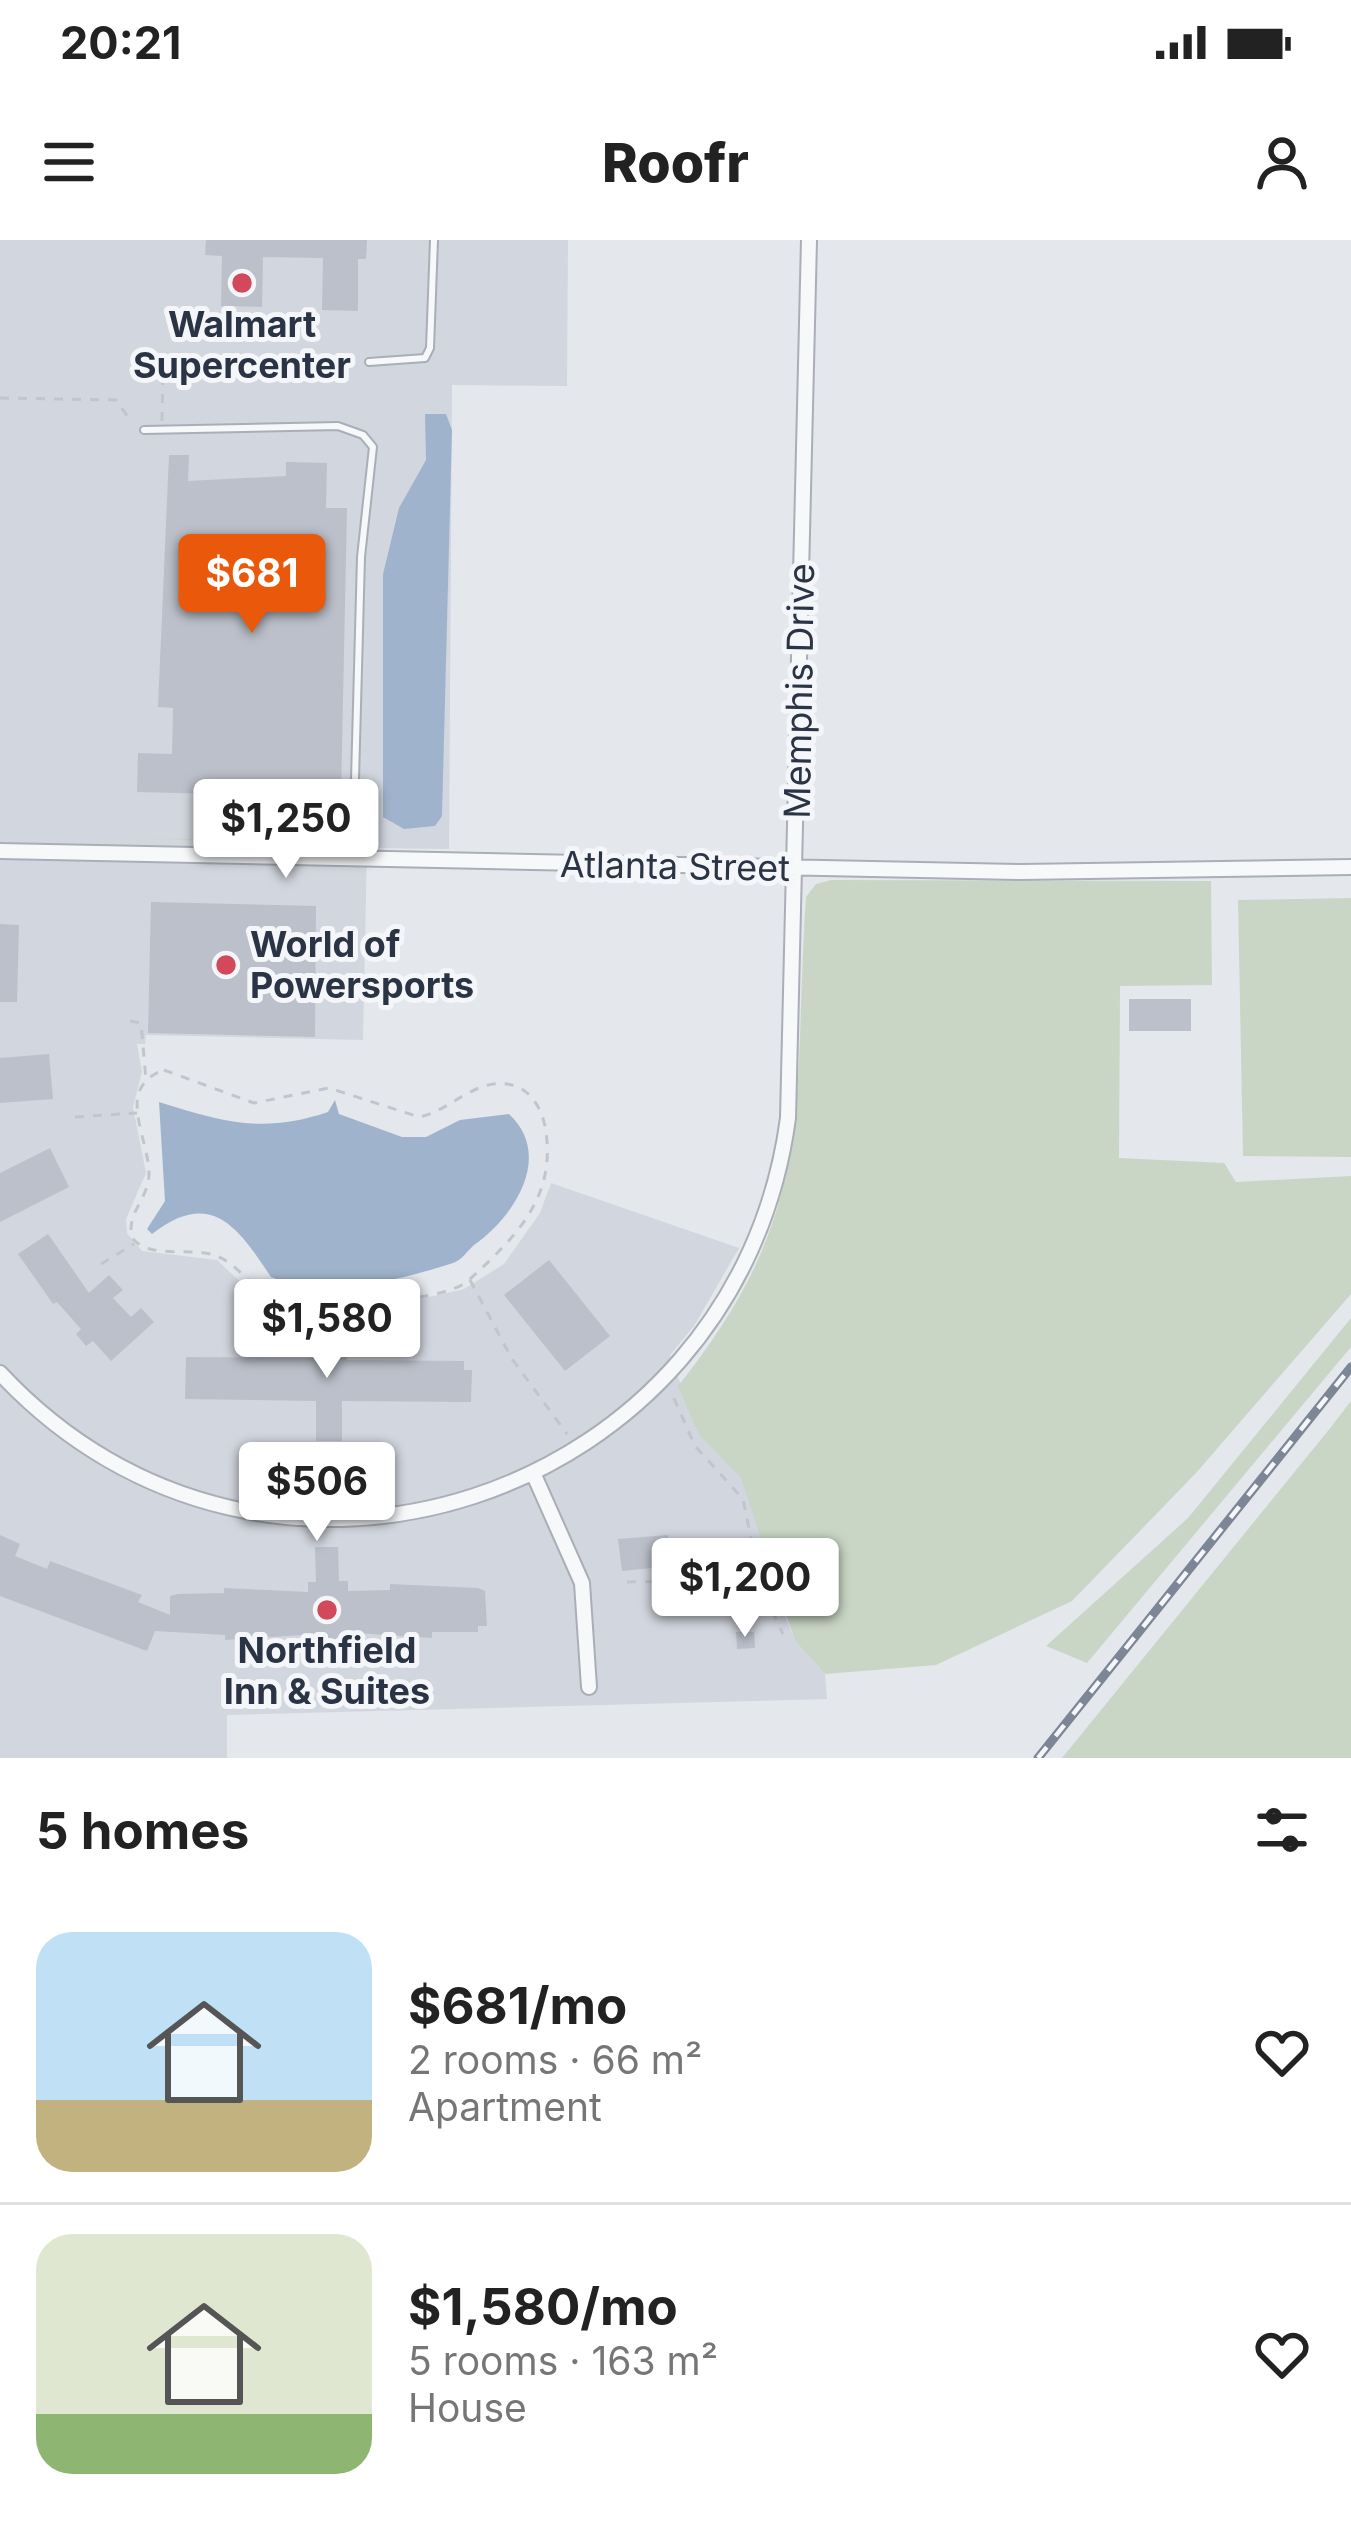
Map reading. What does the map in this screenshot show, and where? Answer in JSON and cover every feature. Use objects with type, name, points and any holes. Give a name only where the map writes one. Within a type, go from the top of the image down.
[{"type":"street","name":"Memphis Drive","points":[[0,1373],[78,1441],[158,1484],[241,1511],[304,1519],[389,1517],[462,1503],[534,1475],[612,1426],[668,1376],[716,1315],[746,1263],[775,1184],[788,1118],[808,240]]},
{"type":"street","name":"Atlanta Street","points":[[0,851],[1022,872],[1351,867]]},
{"type":"street","points":[[534,1475],[582,1583],[589,1688]]},
{"type":"lane","points":[[368,362],[425,358],[430,348],[434,240]]},
{"type":"lane","points":[[144,430],[338,426],[363,435],[373,447],[361,557],[353,858]]},
{"type":"path","points":[[162,423],[163,369]]},
{"type":"path","points":[[0,398],[116,400],[128,417]]},
{"type":"path","points":[[130,1022],[141,1023],[146,1080]]},
{"type":"path","points":[[101,1264],[136,1243],[216,1255],[260,1292],[295,1303],[382,1303],[453,1287],[518,1235],[542,1194],[545,1130],[538,1106],[525,1090],[486,1086],[419,1118],[344,1090],[320,1089],[262,1104],[238,1100],[164,1070],[139,1090],[137,1114],[149,1177],[129,1223],[136,1243]]},
{"type":"path","points":[[75,1117],[137,1114]]},
{"type":"path","points":[[469,1278],[512,1359],[571,1439]]},
{"type":"path","points":[[673,1396],[695,1446],[743,1499],[757,1553],[755,1578],[783,1634]]},
{"type":"path","points":[[627,1582],[755,1578]]},
{"type":"shaded area","points":[[0,240],[568,240],[567,386],[452,385],[449,849],[367,848],[363,1040],[146,1035],[145,1044],[137,1044],[142,1072],[133,1107],[146,1173],[126,1219],[127,1233],[142,1251],[217,1260],[252,1293],[271,1304],[297,1308],[390,1306],[464,1289],[504,1264],[540,1213],[551,1183],[739,1248],[694,1326],[670,1355],[699,1435],[741,1477],[763,1533],[768,1573],[795,1641],[825,1674],[827,1699],[227,1715],[227,1758],[0,1758]]},
{"type":"green space","points":[[143,838],[329,842],[319,846]]},
{"type":"green space","points":[[831,880],[1211,881],[1212,985],[1120,986],[1119,1158],[1224,1163],[1236,1182],[1351,1176],[1351,1294],[1196,1473],[1072,1601],[936,1665],[825,1674],[795,1641],[741,1478],[699,1435],[678,1386],[724,1323],[756,1264],[777,1208],[797,1096],[806,897],[816,884]]},
{"type":"green space","points":[[1351,898],[1351,1157],[1243,1156],[1238,900]]},
{"type":"green space","points":[[1351,1318],[1351,1347],[1087,1663],[1046,1646],[1188,1518]]},
{"type":"green space","points":[[1351,1401],[1351,1758],[1062,1758],[1327,1432]]},
{"type":"water","points":[[425,414],[446,414],[452,430],[442,816],[435,826],[404,829],[383,817],[383,574],[399,508],[426,460]]},
{"type":"water","points":[[335,1100],[339,1114],[402,1137],[426,1137],[460,1120],[509,1114],[528,1148],[528,1167],[515,1202],[456,1262],[387,1281],[338,1287],[271,1277],[234,1229],[207,1214],[191,1214],[152,1234],[147,1229],[165,1201],[159,1102],[223,1120],[262,1124],[328,1112]]},
{"type":"building","name":"Walmart Supercenter","points":[[206,240],[367,240],[366,259],[358,259],[358,311],[322,310],[323,258],[263,257],[262,307],[221,306],[222,256],[205,255]]},
{"type":"building","points":[[169,455],[189,455],[188,481],[286,476],[286,462],[327,463],[326,508],[347,508],[341,797],[137,792],[138,753],[172,754],[173,708],[158,707]]},
{"type":"building","points":[[151,902],[316,906],[315,1037],[148,1033]]},
{"type":"building","points":[[0,924],[19,925],[17,1002],[0,1002]]},
{"type":"building","points":[[1129,999],[1191,999],[1191,1031],[1129,1031]]},
{"type":"building","points":[[49,1054],[53,1099],[0,1103],[0,1058]]},
{"type":"building","points":[[50,1148],[69,1187],[0,1222],[0,1173]]},
{"type":"building","points":[[48,1234],[89,1293],[109,1275],[123,1290],[113,1298],[131,1317],[141,1308],[154,1322],[111,1361],[93,1341],[86,1346],[76,1334],[81,1329],[57,1302],[53,1304],[18,1254]]},
{"type":"building","points":[[549,1260],[610,1336],[565,1371],[504,1295]]},
{"type":"building","points":[[313,1335],[348,1336],[347,1360],[464,1361],[464,1370],[472,1370],[471,1402],[342,1401],[342,1441],[316,1441],[316,1401],[185,1399],[186,1357],[313,1358]]},
{"type":"building","points":[[0,1535],[20,1544],[15,1556],[47,1569],[50,1561],[142,1595],[138,1602],[170,1615],[170,1596],[178,1594],[224,1593],[224,1588],[308,1592],[308,1582],[316,1582],[315,1547],[338,1547],[339,1581],[348,1581],[348,1591],[390,1590],[390,1584],[478,1588],[485,1591],[487,1626],[478,1626],[478,1632],[432,1632],[432,1638],[355,1633],[356,1659],[302,1659],[302,1635],[225,1640],[225,1635],[155,1631],[147,1651],[0,1596]]},
{"type":"building","points":[[668,1535],[672,1566],[622,1571],[618,1539]]},
{"type":"building","points":[[736,1632],[754,1632],[755,1648],[737,1649]]},
{"type":"railway","points":[[1038,1758],[1351,1367]]},
{"type":"place","name":"Walmart Supercenter","points":[[242,283]]},
{"type":"place","name":"World of Powersports","points":[[226,965]]},
{"type":"place","name":"Northfield Inn & Suites","points":[[327,1610]]}]
